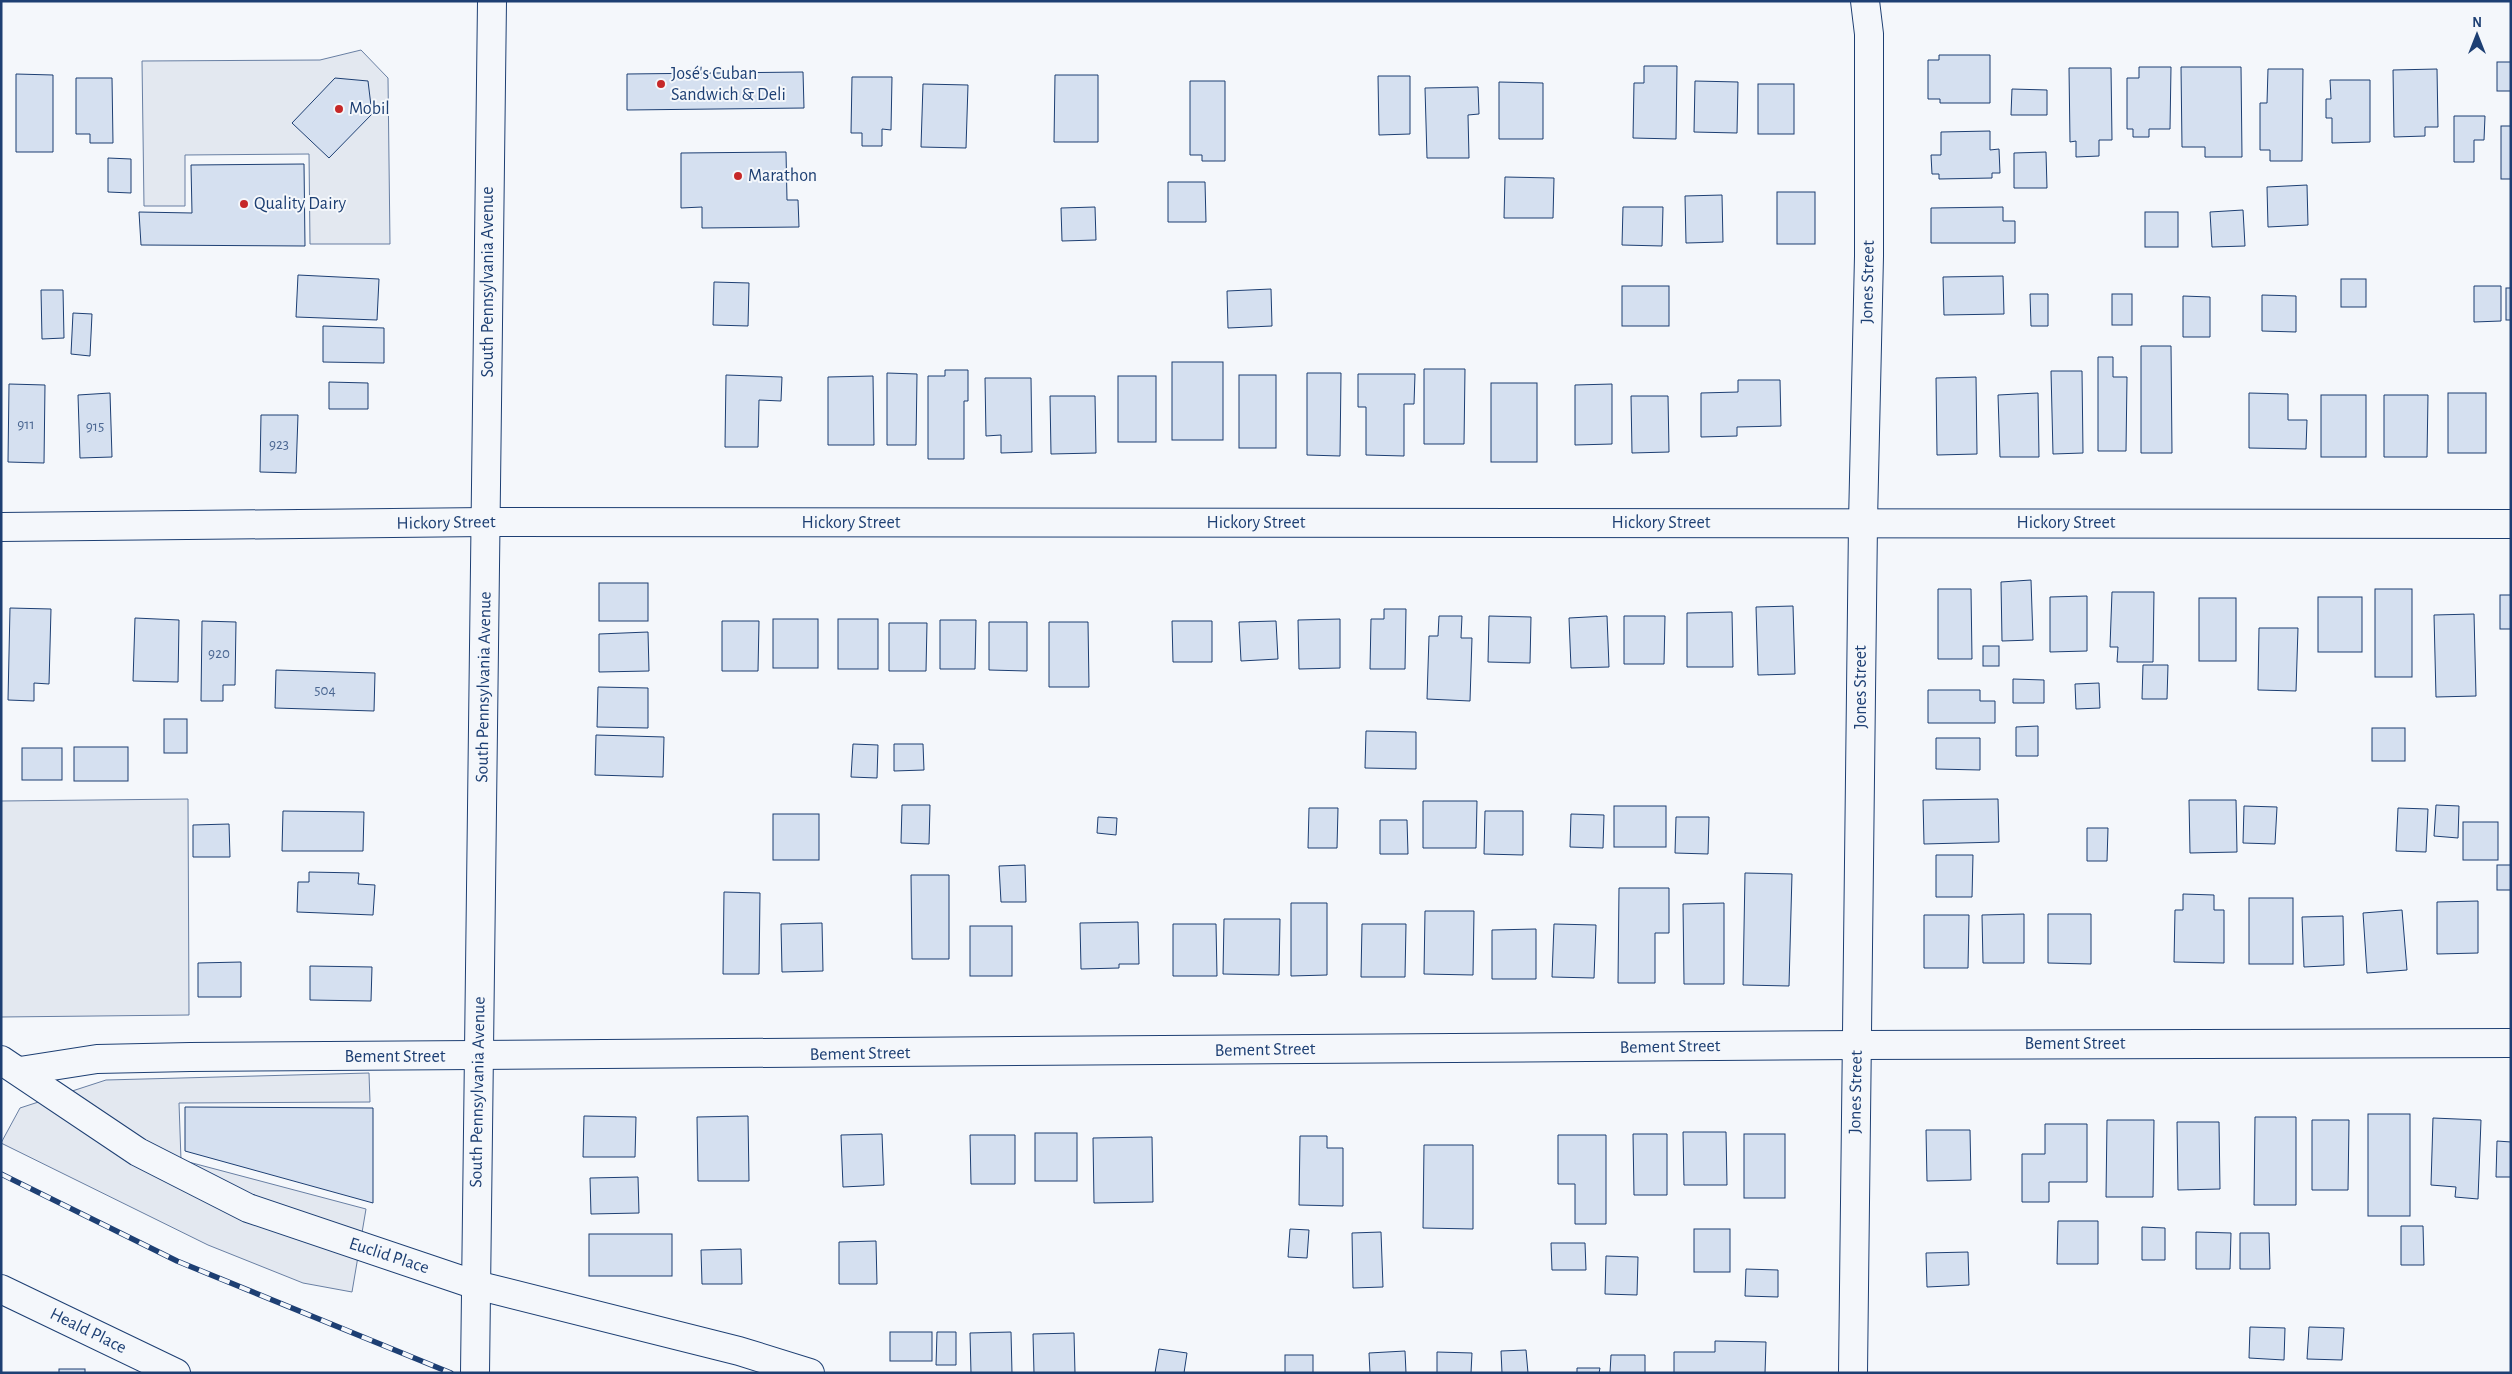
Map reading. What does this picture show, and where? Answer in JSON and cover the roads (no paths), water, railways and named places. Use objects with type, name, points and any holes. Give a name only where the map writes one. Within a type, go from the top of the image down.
[{"type":"street","name":"South Pennsylvania Avenue","points":[[475,1373],[492,1]]},
{"type":"street","name":"Jones Street","points":[[1853,1373],[1863,522],[1869,256],[1869,34],[1865,1]]},
{"type":"street","name":"Hickory Street","points":[[1,527],[486,522],[2511,524]]},
{"type":"street","name":"Bement Street","points":[[11,1066],[97,1059],[1857,1045],[2511,1043]]},
{"type":"street","name":"Euclid Place","points":[[11,1066],[138,1152],[248,1208],[476,1285],[739,1351],[810,1373]]},
{"type":"street","name":"Heald Place","points":[[1,1289],[176,1373]]},
{"type":"railway","points":[[1,1174],[177,1261],[451,1373]]},
{"type":"place","name":"José's Cuban Sandwich & Deli","points":[[661,84]]},
{"type":"place","name":"Mobil","points":[[339,109]]},
{"type":"place","name":"Marathon","points":[[738,176]]},
{"type":"place","name":"Quality Dairy","points":[[244,204]]}]
